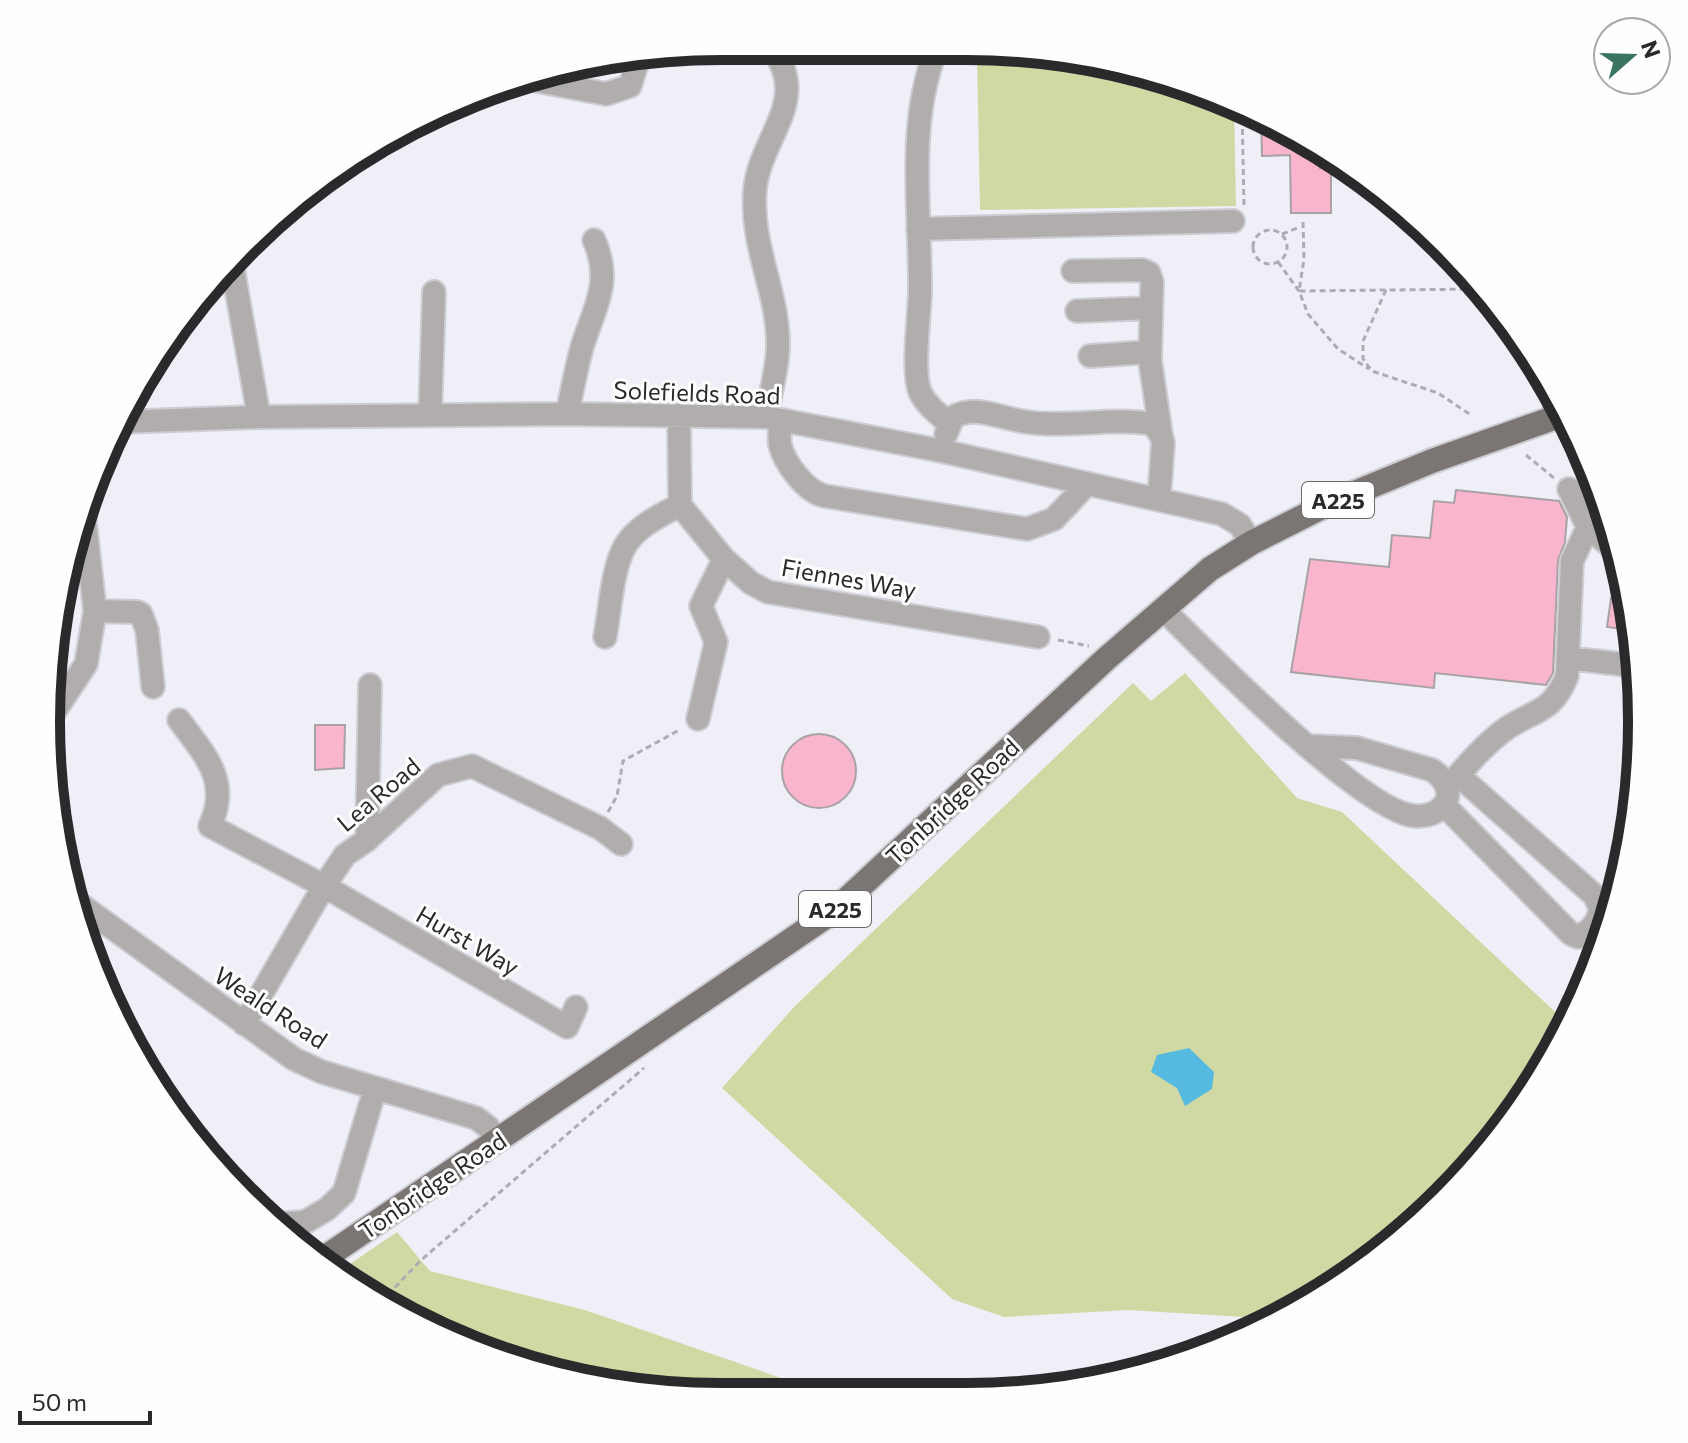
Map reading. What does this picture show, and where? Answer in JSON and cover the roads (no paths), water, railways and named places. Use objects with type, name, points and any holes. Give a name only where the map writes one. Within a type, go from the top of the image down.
[{"type":"main road","name":"Tonbridge Road","points":[[330,1254],[834,911],[1107,658],[1210,569],[1251,543],[1330,503],[1432,461],[1554,418]]},
{"type":"street","points":[[781,60],[789,93],[784,113],[768,142],[756,186],[754,226],[774,305],[778,346],[773,418],[780,445],[791,466],[815,494],[1027,529],[1054,519],[1086,485]]},
{"type":"street","points":[[933,60],[922,105],[916,180],[917,380],[925,401],[949,423]]},
{"type":"street","points":[[549,83],[606,94],[630,86],[636,66]]},
{"type":"street","points":[[918,229],[1180,229],[1243,219]]},
{"type":"street","points":[[567,414],[582,346],[600,300],[602,269],[594,240]]},
{"type":"street","points":[[1073,271],[1142,270],[1149,273],[1152,282],[1150,352],[1161,435],[1159,499]]},
{"type":"street","points":[[234,275],[259,417]]},
{"type":"street","points":[[430,415],[434,292]]},
{"type":"street","points":[[1077,311],[1151,308]]},
{"type":"street","points":[[1090,356],[1150,352]]},
{"type":"street","points":[[942,451],[949,423],[958,414],[976,411],[1029,423],[1146,423],[1153,424],[1161,435]]},
{"type":"street","name":"Solefields Road","points":[[132,422],[567,414],[773,418],[942,451],[1222,514],[1240,525],[1251,543]]},
{"type":"street","points":[[605,637],[625,545],[648,522],[680,505],[679,415]]},
{"type":"street","points":[[1569,489],[1588,527],[1602,539]]},
{"type":"street","name":"Fiennes Way","points":[[680,505],[724,559],[751,583],[768,592],[1038,637]]},
{"type":"street","points":[[1163,609],[1308,746],[1387,807],[1416,816],[1434,812],[1450,789],[1507,728],[1543,710],[1552,702],[1567,676],[1572,561],[1588,527]]},
{"type":"street","points":[[60,703],[86,664],[95,611],[87,537]]},
{"type":"street","points":[[698,719],[716,642],[701,606],[724,559]]},
{"type":"street","points":[[95,611],[141,614],[147,630],[153,687]]},
{"type":"street","points":[[1568,658],[1625,665]]},
{"type":"street","points":[[367,840],[370,685]]},
{"type":"street","name":"Hurst Way","points":[[179,720],[216,776],[219,802],[210,826],[569,1023]]},
{"type":"street","points":[[1308,746],[1357,748],[1432,770],[1571,934],[1578,937],[1595,924],[1600,907],[1594,895],[1450,789]]},
{"type":"street","name":"Lea Road","points":[[244,1024],[345,855],[367,840],[438,775],[472,766],[600,828],[621,844]]},
{"type":"street","name":"Weald Road","points":[[88,910],[294,1059],[322,1072],[476,1118],[488,1127],[498,1141]]},
{"type":"street","points":[[290,1223],[305,1222],[327,1209],[344,1193],[375,1089]]},
{"type":"water","points":[[1189,1048],[1214,1072],[1212,1089],[1185,1106],[1177,1088],[1151,1072],[1157,1055]]}]
